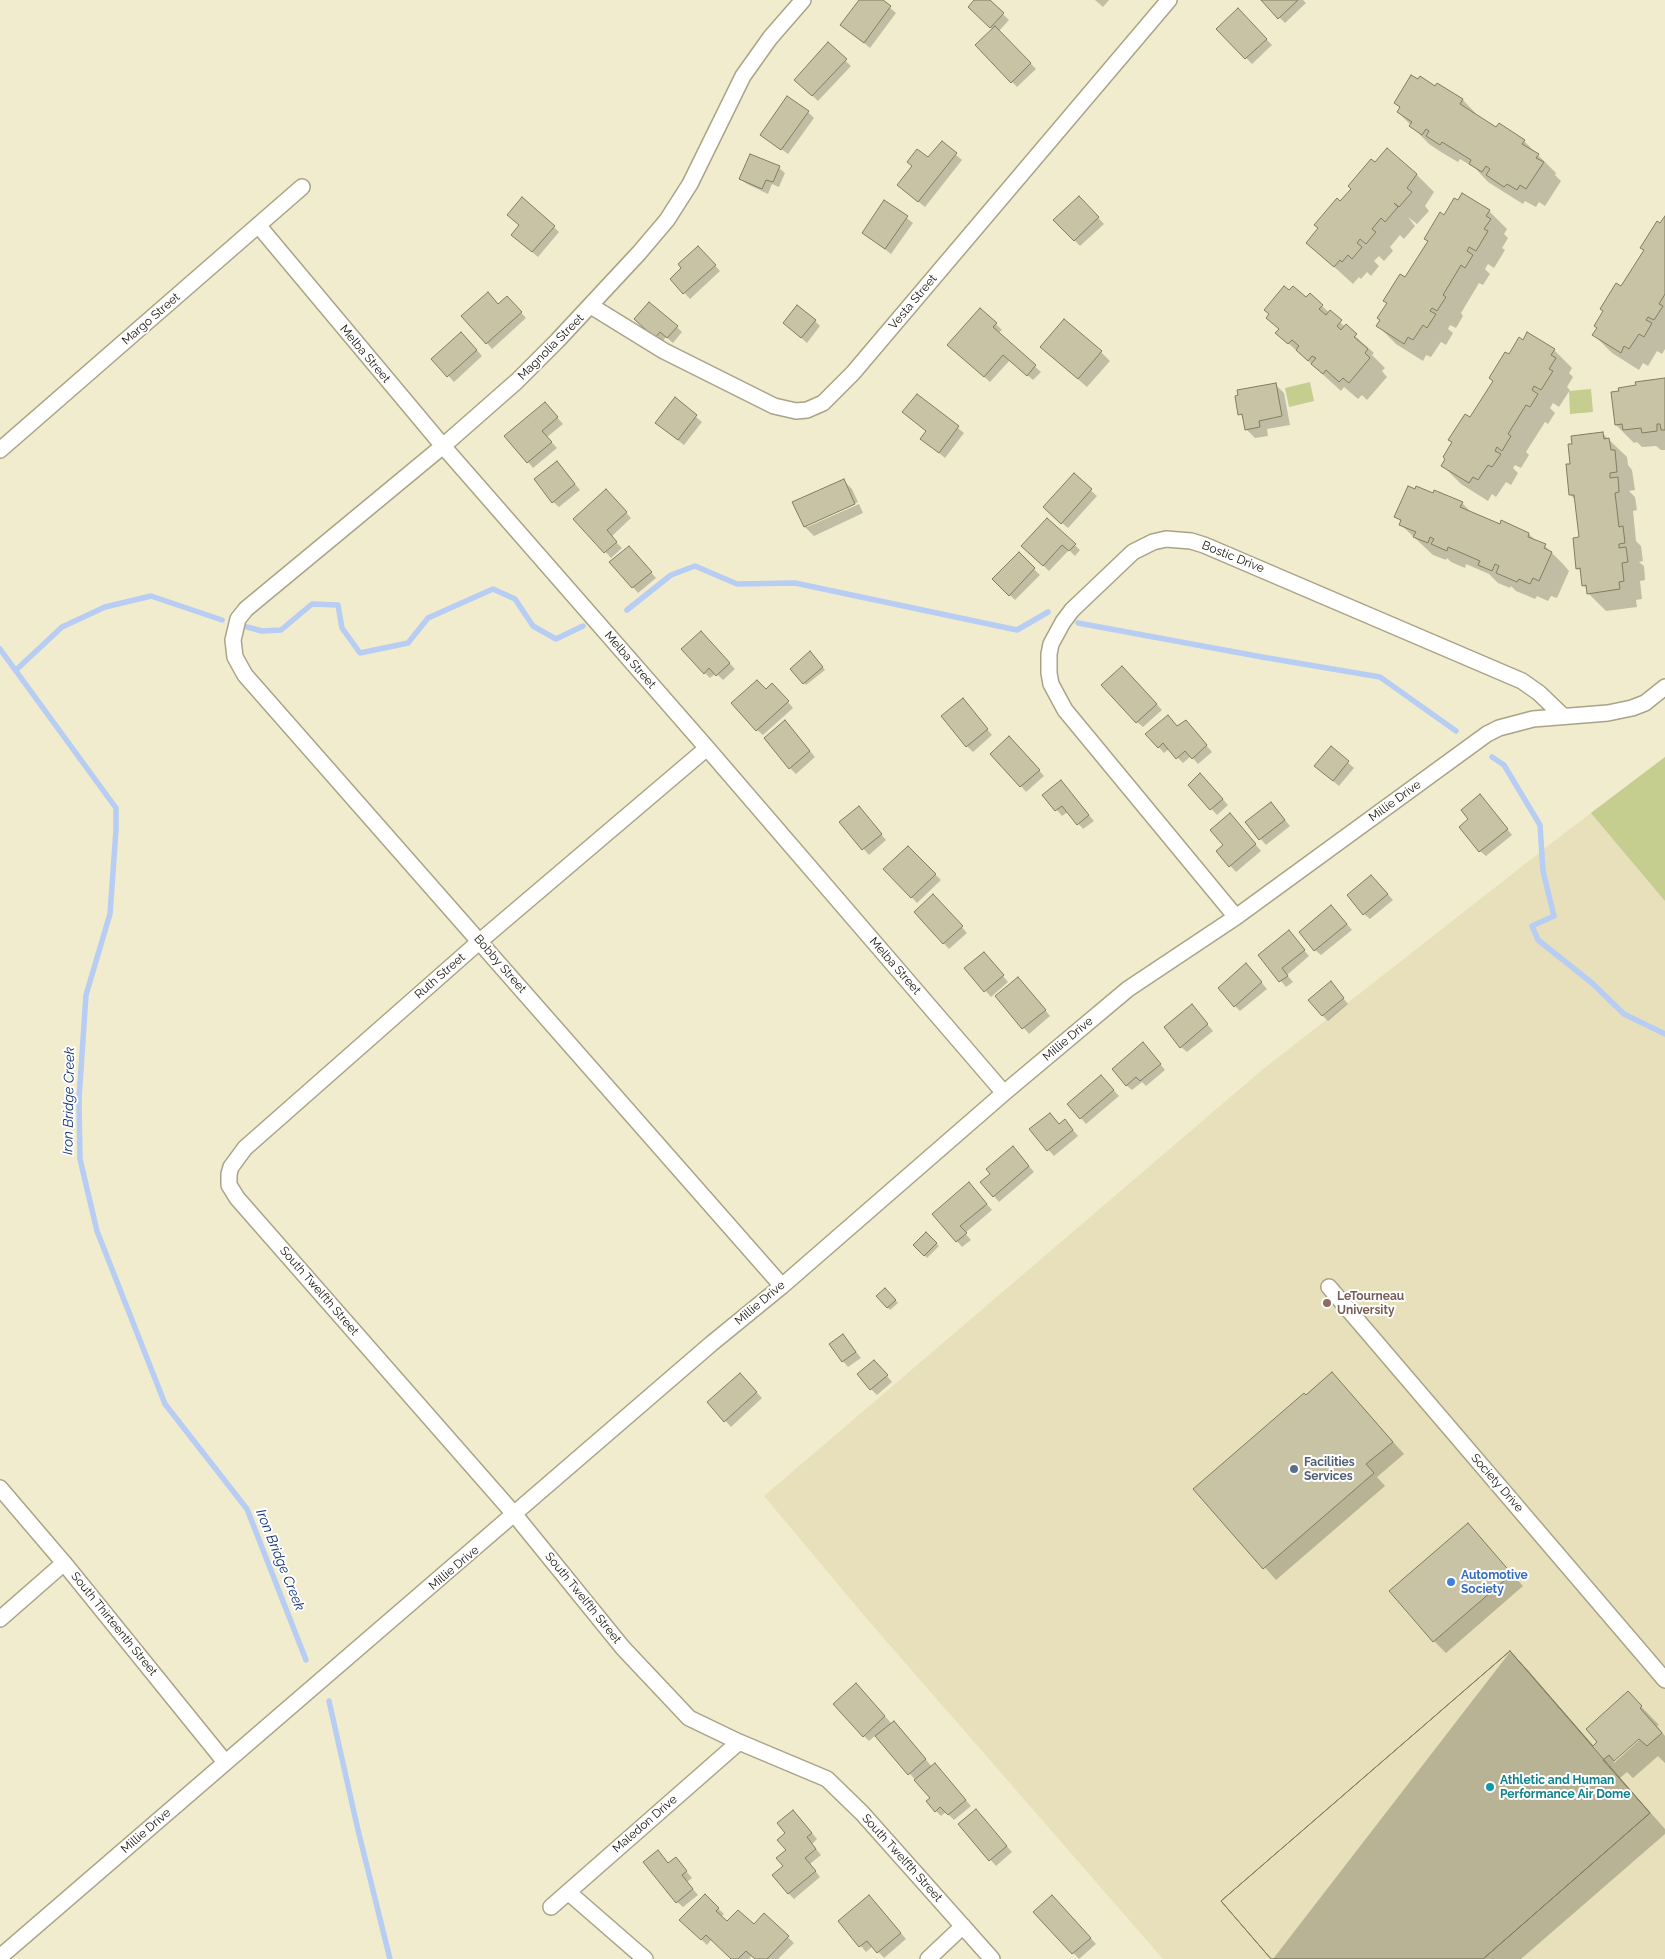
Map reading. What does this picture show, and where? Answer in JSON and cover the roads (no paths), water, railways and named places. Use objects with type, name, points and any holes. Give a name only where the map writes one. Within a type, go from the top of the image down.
[{"type":"street","name":"Magnolia Street","points":[[233,635],[238,619],[255,601],[442,446],[517,381],[591,306],[639,253],[667,220],[690,184],[743,76],[770,38],[803,0]]},
{"type":"street","name":"Vesta Street","points":[[591,306],[664,351],[774,406],[796,411],[807,410],[823,403],[853,373],[1169,0]]},
{"type":"street","name":"Margo Street","points":[[0,450],[302,187]]},
{"type":"street","name":"Melba Street","points":[[258,225],[442,446],[707,748],[1004,1093]]},
{"type":"street","name":"Bostic Drive","points":[[1236,917],[1065,710],[1051,684],[1049,654],[1063,622],[1072,610],[1133,552],[1153,542],[1166,539],[1190,540],[1204,545],[1522,681],[1539,692],[1563,716]]},
{"type":"street","name":"Bobby Street","points":[[233,635],[235,657],[245,675],[782,1286]]},
{"type":"street","points":[[1563,716],[1608,713],[1632,708],[1645,703],[1665,687]]},
{"type":"street","name":"Millie Drive","points":[[0,1957],[515,1515],[711,1344],[782,1286],[1004,1093],[1128,989],[1236,917],[1487,734],[1499,728],[1520,722],[1563,716]]},
{"type":"street","name":"Ruth Street","points":[[229,1174],[234,1162],[245,1148],[480,941],[707,748]]},
{"type":"street","name":"South Twelfth Street","points":[[229,1174],[230,1185],[237,1198],[515,1515],[624,1648],[689,1718],[739,1742],[827,1779],[862,1813],[992,1959]]},
{"type":"street","name":"Society Drive","points":[[1329,1287],[1665,1680]]},
{"type":"street","name":"South Thirteenth Street","points":[[0,1488],[64,1563],[225,1762]]},
{"type":"street","points":[[0,1619],[64,1563]]},
{"type":"street","name":"Maledon Drive","points":[[551,1907],[739,1742]]},
{"type":"street","points":[[568,1892],[645,1959]]},
{"type":"street","points":[[928,1959],[963,1926]]},
{"type":"waterway","points":[[627,610],[671,575],[695,566],[737,584],[795,583],[1017,630],[1048,612]]},
{"type":"waterway","points":[[247,627],[262,631],[281,630],[312,604],[338,605],[342,628],[360,653],[408,643],[428,618],[493,589],[515,599],[533,626],[556,639],[583,626]]},
{"type":"waterway","points":[[16,670],[62,627],[105,607],[151,596],[222,620]]},
{"type":"waterway","points":[[1078,623],[1380,677],[1456,731]]},
{"type":"waterway","name":"Iron Bridge Creek","points":[[0,649],[116,808],[110,914],[86,995],[79,1099],[80,1159],[97,1231],[165,1404],[247,1509],[306,1660]]},
{"type":"waterway","points":[[1492,757],[1504,765],[1540,825],[1543,871],[1554,916],[1532,926],[1538,940],[1592,983],[1624,1014],[1665,1034]]},
{"type":"waterway","name":"Iron Bridge Creek","points":[[329,1701],[390,1959]]},
{"type":"place","name":"LeTourneau University","points":[[1327,1303]]},
{"type":"place","name":"Facilities Services","points":[[1294,1469]]},
{"type":"place","name":"Automotive Society","points":[[1451,1582]]},
{"type":"place","name":"Athletic and Human Performance Air Dome","points":[[1490,1787]]}]
